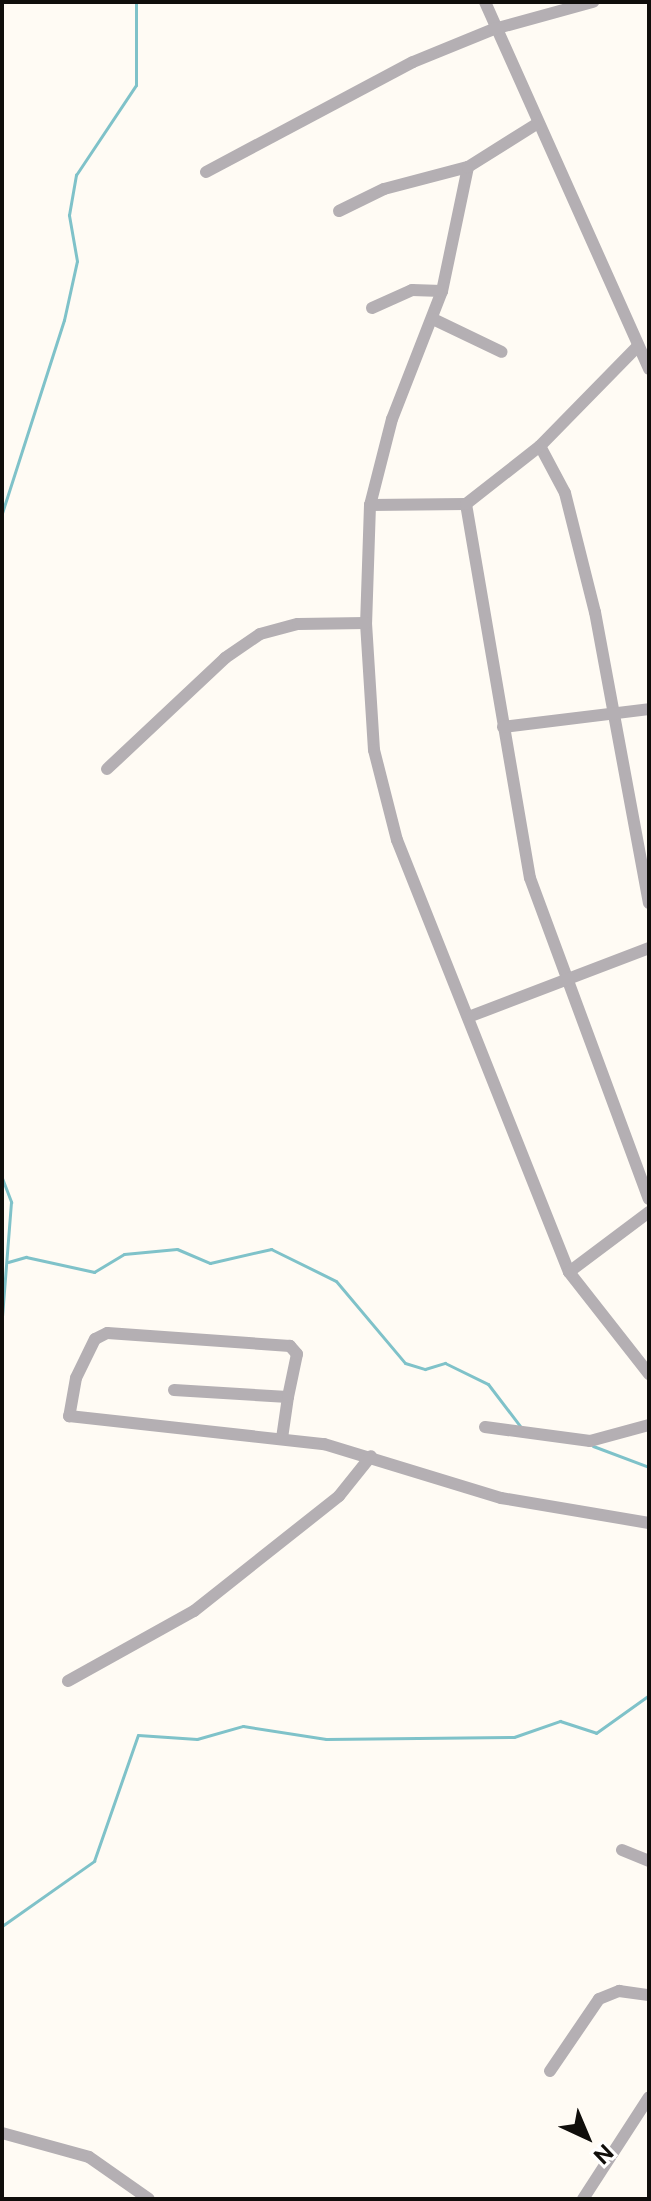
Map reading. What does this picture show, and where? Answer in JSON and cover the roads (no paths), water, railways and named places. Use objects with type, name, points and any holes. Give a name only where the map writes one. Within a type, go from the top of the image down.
[{"type":"street","points":[[485,2],[535,125],[649,369]]},
{"type":"street","points":[[206,172],[380,77],[494,29],[593,2]]},
{"type":"street","points":[[339,211],[384,189],[468,167],[535,125]]},
{"type":"street","points":[[468,167],[442,291],[392,419],[370,505],[366,623],[370,716],[383,792],[569,1272],[649,1374]]},
{"type":"street","points":[[372,308],[412,290],[442,291]]},
{"type":"street","points":[[433,319],[502,352]]},
{"type":"street","points":[[370,505],[466,504],[540,446],[638,346]]},
{"type":"street","points":[[540,446],[569,508],[615,714],[649,903]]},
{"type":"street","points":[[466,504],[522,845],[564,980],[649,1199]]},
{"type":"street","points":[[107,769],[225,658],[260,634],[298,624],[366,623]]},
{"type":"street","points":[[503,727],[649,709]]},
{"type":"street","points":[[471,1016],[649,948]]},
{"type":"street","points":[[569,1272],[649,1212]]},
{"type":"street","points":[[282,1438],[293,1347],[115,1333],[95,1339],[69,1416],[282,1438],[371,1456],[501,1498],[649,1523]]},
{"type":"street","points":[[174,1390],[288,1397]]},
{"type":"street","points":[[485,1427],[590,1441],[649,1425]]},
{"type":"street","points":[[68,1681],[194,1611],[339,1496],[371,1456]]},
{"type":"street","points":[[622,1850],[649,1861]]},
{"type":"street","points":[[550,2071],[599,1999],[619,1991],[649,1995]]},
{"type":"street","points":[[583,2199],[644,2112],[649,2097]]},
{"type":"street","points":[[2,2133],[89,2157],[149,2199]]},
{"type":"waterway","points":[[2,513],[64,320],[77,261],[69,215],[76,175],[136,85],[136,2]]},
{"type":"waterway","points":[[2,1178],[11,1202],[2,1316]]},
{"type":"waterway","points":[[8,1262],[26,1257],[94,1272],[124,1254],[177,1249],[210,1263],[271,1249],[336,1281],[405,1363],[425,1369],[445,1363],[488,1384],[520,1426]]},
{"type":"waterway","points":[[593,1446],[649,1467]]},
{"type":"waterway","points":[[2,1926],[94,1861],[138,1735],[197,1739],[243,1726],[326,1739],[514,1737],[560,1721],[596,1733],[649,1695]]}]
